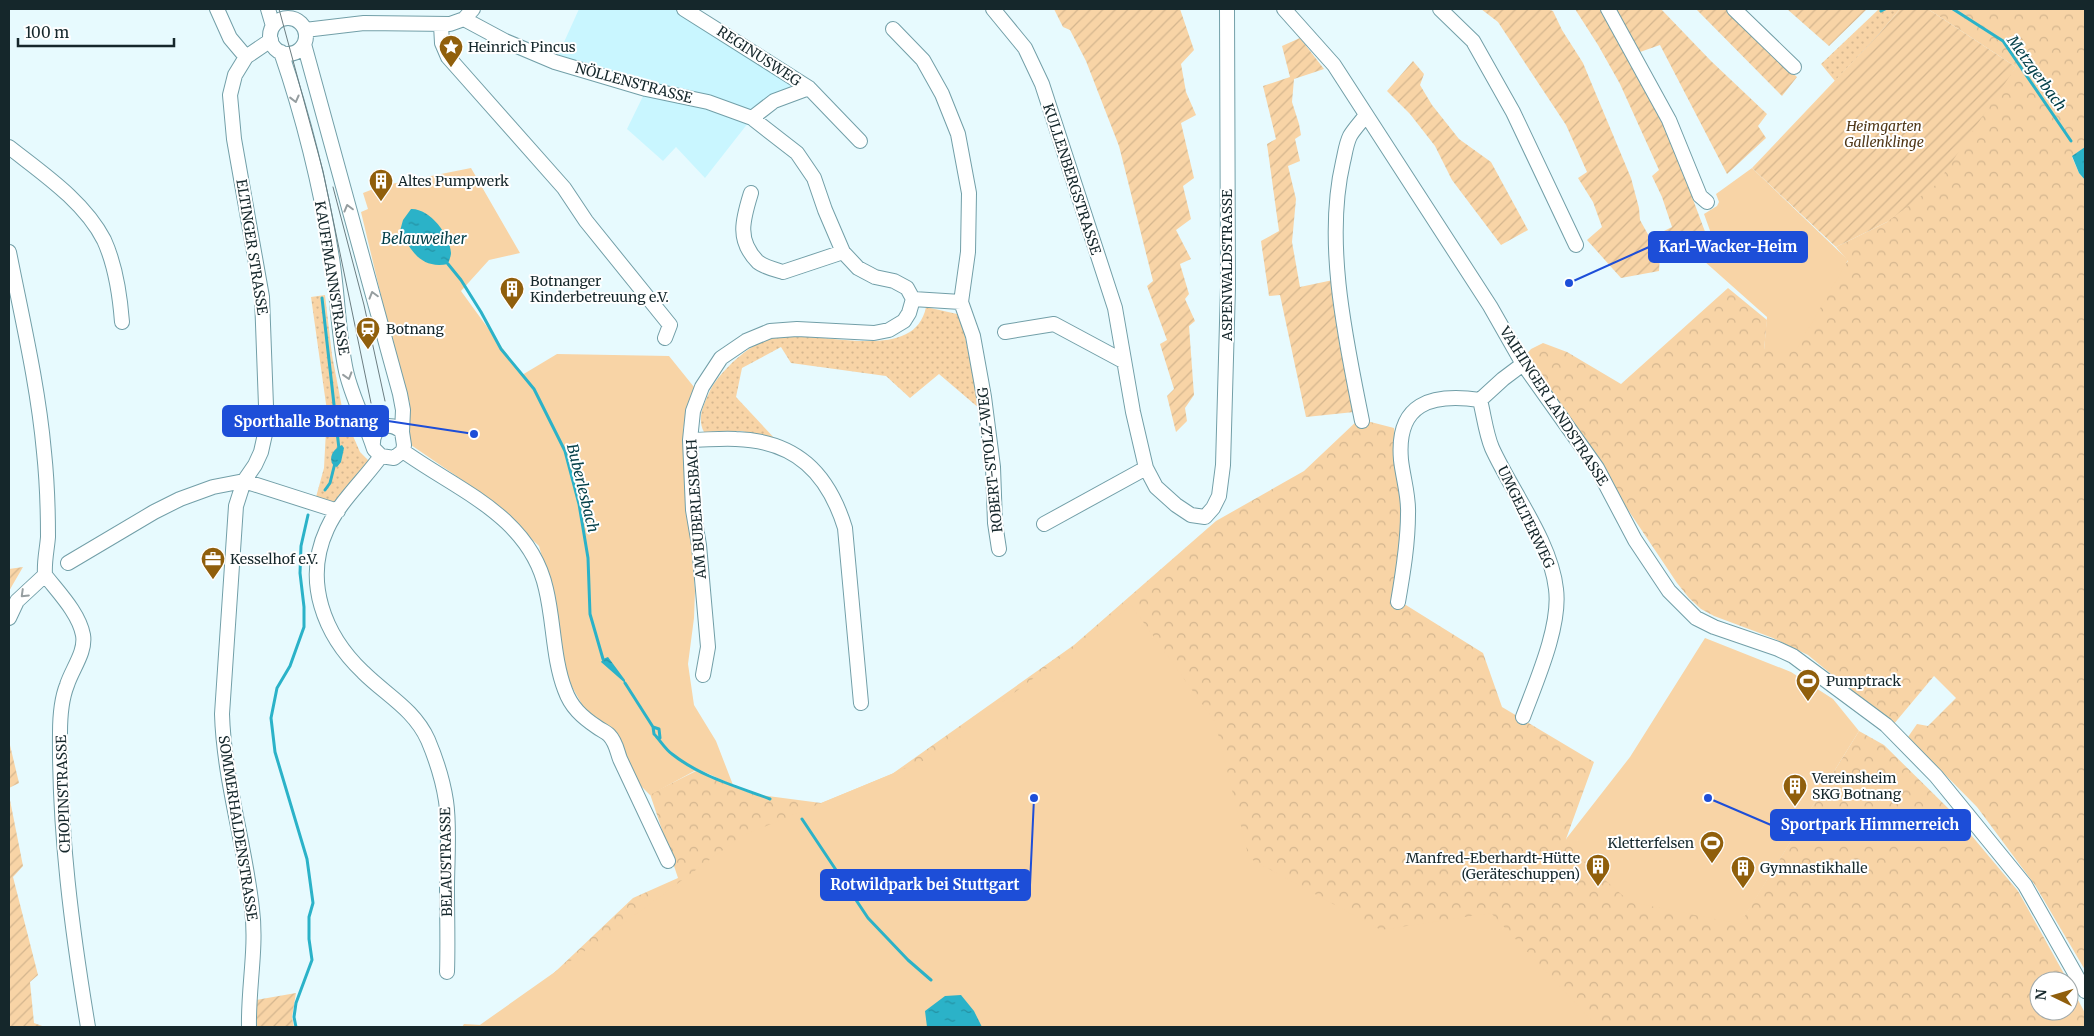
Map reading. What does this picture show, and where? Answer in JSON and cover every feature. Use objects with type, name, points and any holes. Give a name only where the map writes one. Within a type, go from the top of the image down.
[{"type":"street","points":[[217,9],[230,38],[246,57]]},
{"type":"street","points":[[268,9],[273,26],[271,40],[274,48],[281,52],[296,52],[300,26]]},
{"type":"street","name":"REGINUSWEG","points":[[684,9],[809,88]]},
{"type":"street","name":"KULLENBERGSTRASSE","points":[[993,9],[1025,48],[1042,84],[1115,308],[1123,361],[1146,468],[1156,487],[1176,505],[1191,515],[1205,517]]},
{"type":"street","name":"ASPENWALDSTRASSE","points":[[1205,517],[1213,508],[1219,496],[1223,465],[1228,277],[1227,9]]},
{"type":"street","name":"VAIHINGER LANDSTRASSE","points":[[1284,9],[1334,65],[1490,306],[1523,364],[1597,468],[1635,540],[1669,591],[1696,618],[1714,627],[1778,649],[1792,656],[1899,736],[1936,776],[2026,884],[2085,991]]},
{"type":"street","points":[[1440,9],[1473,41],[1513,112],[1576,245]]},
{"type":"street","points":[[1608,9],[1669,120],[1700,196],[1707,202]]},
{"type":"street","points":[[1734,9],[1794,67]]},
{"type":"street","points":[[273,26],[281,19],[300,26],[364,23],[441,25],[457,22],[469,14]]},
{"type":"street","name":"NÖLLENSTRASSE","points":[[469,14],[504,41],[555,62],[646,90],[708,102],[752,118],[797,153],[814,178],[843,252],[858,268],[875,277],[894,281],[907,288],[913,299]]},
{"type":"street","points":[[441,25],[442,44],[448,57],[564,188],[586,221],[670,325],[665,338]]},
{"type":"street","name":"KAUFFMANNSTRASSE","points":[[300,26],[400,394],[403,410],[402,432],[404,440],[402,451]]},
{"type":"street","points":[[893,29],[923,60],[942,94],[958,134],[969,193],[968,252],[961,302],[913,299]]},
{"type":"street","name":"ELTINGER STRASSE","points":[[244,481],[255,466],[261,452],[265,434],[266,406],[262,297],[234,139],[230,95],[235,75],[246,57],[271,40]]},
{"type":"street","name":"KAUFFMANNSTRASSE","points":[[281,52],[315,174],[332,259],[346,372],[374,449],[381,456]]},
{"type":"street","points":[[752,118],[774,101],[809,88],[860,141]]},
{"type":"street","points":[[1362,421],[1344,321],[1336,234],[1339,179],[1349,138],[1366,115]]},
{"type":"street","points":[[9,147],[82,210],[103,240],[110,260],[122,322]]},
{"type":"street","points":[[751,193],[742,222],[744,241],[759,263],[783,272],[843,252]]},
{"type":"street","points":[[9,252],[38,401],[48,508],[45,575],[17,601],[9,618]]},
{"type":"street","name":"AM BUBERLESBACH","points":[[703,674],[708,647],[694,510],[690,440],[693,411],[702,387],[721,358],[746,341],[770,331],[797,328],[874,333],[889,330],[904,321],[910,313],[913,299]]},
{"type":"street","name":"ROBERT-STOLZ-WEG","points":[[961,302],[973,336],[983,388],[993,467],[994,523],[999,549]]},
{"type":"street","points":[[1005,332],[1054,324],[1123,361]]},
{"type":"street","points":[[1398,602],[1408,512],[1401,437],[1406,420],[1418,407],[1436,399],[1454,397],[1480,400],[1502,379],[1523,364]]},
{"type":"street","name":"UMGELTERWEG","points":[[1480,400],[1491,446],[1544,548],[1552,566],[1557,591],[1555,619],[1523,717]]},
{"type":"street","points":[[372,443],[375,433],[384,426],[393,426],[402,432]]},
{"type":"street","points":[[690,440],[736,439],[756,441],[778,447],[808,463],[826,484],[838,506],[845,528],[861,703]]},
{"type":"street","points":[[381,456],[394,458],[402,451],[485,502],[518,533],[533,554],[546,587],[565,690],[575,710],[608,734],[615,743],[620,759],[668,861]]},
{"type":"street","name":"BELAUSTRASSE","points":[[381,456],[327,528],[316,566],[318,594],[330,631],[344,653],[364,674],[402,704],[419,723],[437,767],[446,802],[447,972]]},
{"type":"street","points":[[1044,524],[1146,468]]},
{"type":"street","points":[[68,563],[154,512],[180,499],[213,487],[244,481],[338,511]]},
{"type":"street","name":"SOMMERHALDENSTRASSE","points":[[244,481],[236,506],[222,714],[223,744],[244,848],[253,912],[249,1027]]},
{"type":"street","name":"CHOPINSTRASSE","points":[[45,575],[70,606],[84,636],[83,647],[66,686],[60,733],[66,861],[80,982],[88,1027]]},
{"type":"shaded area","points":[[579,9],[684,9],[797,81],[797,91],[752,118],[705,178],[676,147],[663,161],[627,129],[646,90],[555,62]]},
{"type":"green space","points":[[1054,9],[1180,9],[1194,50],[1181,64],[1186,92],[1196,115],[1181,123],[1194,178],[1183,186],[1191,219],[1176,230],[1191,259],[1180,264],[1189,294],[1185,299],[1195,321],[1189,326],[1194,395],[1185,408],[1187,421],[1176,432],[1167,396],[1174,389],[1160,344],[1167,340],[1147,286],[1153,281],[1119,146],[1086,61],[1070,30],[1063,27]]},
{"type":"green space","points":[[1481,9],[1547,9],[1553,11],[1562,30],[1583,63],[1631,178],[1639,208],[1640,220],[1650,238],[1672,227],[1662,197],[1652,176],[1659,170],[1620,84],[1575,9],[1603,9],[1663,119],[1707,237],[1689,251],[1660,254],[1659,271],[1621,278],[1587,240],[1602,227],[1593,202],[1578,178],[1587,172],[1566,125],[1498,22]]},
{"type":"green space","points":[[1615,9],[1661,9],[1711,61],[1767,114],[1758,126],[1766,138],[1727,174],[1660,45],[1640,52]]},
{"type":"green space","points":[[1696,9],[1728,9],[1797,77],[1782,96]]},
{"type":"green space","points":[[1787,9],[1867,9],[1829,46]]},
{"type":"green space","points":[[1879,9],[1900,9],[1835,81],[1821,64]]},
{"type":"green space","name":"Heimgarten Gallenklinge","points":[[1900,9],[1928,9],[2016,67],[1937,184],[1887,222],[1836,247],[1752,168],[1879,34]]},
{"type":"green space","points":[[1928,9],[2085,9],[2085,147],[2072,157],[2079,173],[2085,180],[2085,970],[2035,885],[1977,807],[1908,737],[1917,724],[1928,726],[1956,698],[1934,676],[1893,725],[1808,655],[1773,638],[1714,616],[1701,609],[1677,583],[1525,356],[1531,349],[1543,343],[1567,352],[1621,384],[1728,288],[1767,320],[1764,350],[1848,261],[1836,247],[1887,222],[2016,67]]},
{"type":"green space","points":[[1300,38],[1324,69],[1294,79],[1292,102],[1301,135],[1295,139],[1300,161],[1288,166],[1296,199],[1292,242],[1300,287],[1333,280],[1354,412],[1306,417],[1280,295],[1269,296],[1261,241],[1279,231],[1267,144],[1276,139],[1263,86],[1290,77],[1282,46]]},
{"type":"green space","points":[[1413,61],[1424,74],[1420,85],[1432,105],[1459,139],[1491,162],[1528,230],[1501,245],[1452,180],[1435,146],[1410,114],[1387,91]]},
{"type":"green space","points":[[471,168],[520,253],[489,260],[461,291],[522,375],[557,354],[669,356],[694,387],[683,429],[695,591],[694,618],[688,664],[694,705],[716,741],[733,785],[698,769],[650,795],[637,782],[584,708],[567,678],[557,610],[539,546],[487,497],[411,445],[408,431],[410,404],[389,329],[361,212],[368,209],[363,193],[381,186]]},
{"type":"green space","points":[[1752,168],[1848,260],[1796,350],[1788,353],[1764,350],[1767,317],[1695,253],[1713,239],[1704,214],[1717,206],[1719,202],[1716,194]]},
{"type":"green space","points":[[325,295],[332,355],[343,413],[360,452],[371,463],[339,505],[316,497],[324,468],[327,411],[311,297]]},
{"type":"green space","points":[[926,307],[957,314],[963,327],[980,409],[939,374],[910,398],[886,376],[791,363],[781,347],[742,368],[736,397],[777,441],[742,431],[704,432],[701,417],[713,386],[733,362],[759,343],[770,338],[788,336],[859,341],[882,340],[902,336],[918,325]]},
{"type":"green space","points":[[1359,419],[1394,428],[1404,511],[1393,597],[1483,653],[1502,707],[1594,762],[1566,839],[1740,923],[1859,731],[1884,745],[1951,811],[2018,891],[2062,971],[2029,971],[2029,1021],[2079,1021],[2079,1002],[2085,1013],[2085,1027],[462,1027],[464,1024],[498,1026],[633,898],[678,878],[650,794],[698,770],[752,794],[821,803],[892,774],[1074,645],[1216,521],[1304,471]]},
{"type":"green space","points":[[23,567],[9,591],[9,569]]},
{"type":"green space","points":[[1131,605],[1215,722],[1249,858],[1381,930],[1491,913],[1598,1027],[477,1027],[613,931],[742,836],[925,760]]},
{"type":"green space","points":[[1705,638],[1791,672],[1833,699],[1859,731],[1740,924],[1630,902],[1578,856],[1566,839],[1630,757]]},
{"type":"green space","points":[[9,741],[19,783],[9,788]]},
{"type":"green space","points":[[9,795],[23,866],[13,877],[38,975],[30,982],[34,1023],[45,1027],[9,1027]]},
{"type":"green space","points":[[296,993],[292,1017],[294,1027],[257,1027],[256,1000]]},
{"type":"water","points":[[2085,147],[2085,180],[2079,173],[2072,156]]},
{"type":"water","name":"Belauweiher","points":[[411,209],[425,213],[443,230],[450,246],[451,253],[448,264],[431,264],[413,252],[400,231],[403,220]]},
{"type":"water","points":[[342,445],[344,448],[341,462],[337,467],[332,463],[331,457],[336,448]]},
{"type":"water","points":[[608,657],[625,680],[625,683],[601,662]]},
{"type":"water","points":[[961,995],[974,1011],[982,1027],[927,1027],[925,1011],[945,996]]},
{"type":"waterway","points":[[1881,11],[1885,9]]},
{"type":"waterway","name":"Metzgerbach","points":[[1953,9],[2003,41],[2071,141]]},
{"type":"waterway","name":"Buberlesbach","points":[[448,264],[461,280],[481,312],[501,349],[534,389],[565,451],[579,504],[588,558],[590,614],[603,659]]},
{"type":"waterway","points":[[322,298],[339,449]]},
{"type":"waterway","points":[[325,490],[330,483],[335,463]]},
{"type":"waterway","points":[[296,1027],[294,1017],[296,1003],[312,960],[309,939],[309,917],[313,903],[307,859],[275,752],[271,718],[277,688],[290,666],[304,627],[300,573],[301,546],[308,515]]},
{"type":"waterway","name":"Buberlesbach","points":[[625,683],[653,727],[659,729],[660,738]]},
{"type":"waterway","name":"Buberlesbach","points":[[653,727],[654,734],[669,752],[683,762],[719,780],[770,799]]},
{"type":"waterway","name":"Buberlesbach","points":[[802,819],[868,918],[908,960],[931,980]]},
{"type":"tram line","points":[[279,9],[323,171],[371,403]]},
{"type":"tram line","points":[[333,187],[364,305],[385,401]]},
{"type":"place","name":"Heinrich Pincus","points":[[451,68]]},
{"type":"place","name":"Altes Pumpwerk","points":[[381,202]]},
{"type":"place","name":"Karl-Wacker-Heim","points":[[1569,283]]},
{"type":"place","name":"Botnanger Kinderbetreuung e.V.","points":[[512,310]]},
{"type":"place","name":"Botnang","points":[[368,350]]},
{"type":"place","name":"Sporthalle Botnang","points":[[474,434]]},
{"type":"place","name":"Kesselhof e.V.","points":[[213,580]]},
{"type":"place","name":"Pumptrack","points":[[1808,702]]},
{"type":"place","name":"Rotwildpark bei Stuttgart","points":[[1034,798]]},
{"type":"place","name":"Sportpark Himmerreich","points":[[1708,798]]},
{"type":"place","name":"Vereinsheim SKG Botnang","points":[[1795,807]]},
{"type":"place","name":"Kletterfelsen","points":[[1712,864]]},
{"type":"place","name":"Manfred-Eberhardt-Hütte (Geräteschuppen)","points":[[1598,887]]},
{"type":"place","name":"Gymnastikhalle","points":[[1743,889]]}]
